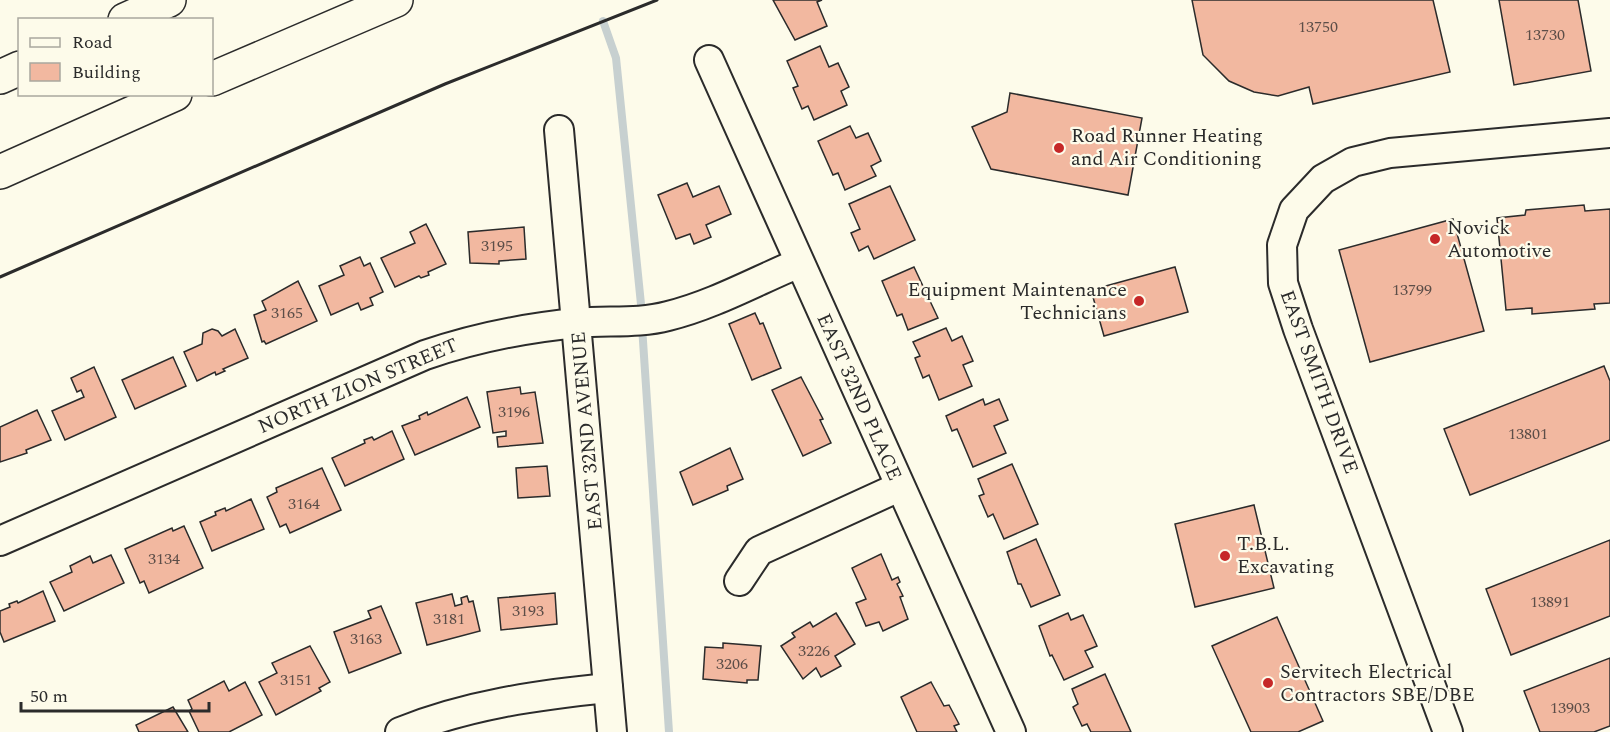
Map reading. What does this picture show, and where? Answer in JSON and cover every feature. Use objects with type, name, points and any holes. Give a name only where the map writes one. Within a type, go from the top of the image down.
[{"type":"highway","points":[[129,18],[169,0]]},
{"type":"highway","points":[[213,78],[396,0]]},
{"type":"highway","points":[[0,77],[18,69]]},
{"type":"highway","points":[[0,172],[171,96]]},
{"type":"street","name":"EAST 32ND PLACE","points":[[709,60],[1011,732]]},
{"type":"street","name":"EAST 32ND AVENUE","points":[[559,130],[578,323],[612,732]]},
{"type":"street","name":"EAST SMITH DRIVE","points":[[1448,732],[1298,329],[1283,283],[1282,245],[1294,210],[1305,196],[1323,179],[1360,159],[1390,153],[1610,133]]},
{"type":"street","name":"NORTH ZION STREET","points":[[0,541],[425,355],[469,340],[578,323],[635,321],[668,316],[698,306],[799,263]]},
{"type":"street","points":[[739,581],[759,551],[899,487]]},
{"type":"street","points":[[400,732],[471,708],[507,700],[608,688]]},
{"type":"building","points":[[773,0],[822,0],[817,2],[827,26],[795,40]]},
{"type":"building","points":[[1192,0],[1433,0],[1450,72],[1313,104],[1309,87],[1278,96],[1254,92],[1229,81],[1203,55]]},
{"type":"building","points":[[1499,0],[1578,0],[1591,71],[1514,85]]},
{"type":"building","points":[[820,46],[829,67],[838,63],[849,87],[841,91],[847,105],[814,120],[808,106],[802,109],[793,88],[798,86],[787,61]]},
{"type":"building","name":"Road Runner Heating and Air Conditioning","points":[[1010,93],[1142,118],[1128,195],[991,169],[972,127],[1007,112]]},
{"type":"building","points":[[850,126],[856,138],[868,133],[881,161],[871,166],[876,176],[845,190],[838,173],[833,175],[818,141]]},
{"type":"building","points":[[687,183],[693,197],[719,186],[731,214],[706,225],[711,237],[694,244],[690,234],[676,239],[658,195]]},
{"type":"building","points":[[890,186],[915,240],[874,259],[868,246],[859,251],[851,233],[860,229],[849,204]]},
{"type":"building","points":[[1584,205],[1585,211],[1610,209],[1610,303],[1594,304],[1595,309],[1532,314],[1532,308],[1506,310],[1497,218],[1525,215],[1526,210]]},
{"type":"building","points":[[1453,219],[1484,331],[1370,362],[1339,250]]},
{"type":"building","points":[[426,224],[446,264],[428,272],[429,275],[421,278],[419,276],[395,287],[381,258],[415,243],[410,232]]},
{"type":"building","points":[[524,227],[526,259],[499,261],[499,264],[470,263],[468,232]]},
{"type":"building","points":[[360,257],[364,266],[370,263],[383,292],[370,298],[373,305],[361,310],[358,303],[331,315],[319,286],[344,275],[340,266]]},
{"type":"building","points":[[914,267],[938,318],[908,330],[902,314],[897,316],[882,281]]},
{"type":"building","name":"Equipment Maintenance Technicians","points":[[1175,267],[1188,312],[1104,336],[1091,290]]},
{"type":"building","points":[[298,281],[317,321],[266,344],[262,342],[254,315],[266,310],[262,301]]},
{"type":"building","points":[[755,313],[760,324],[763,323],[781,368],[752,380],[729,324]]},
{"type":"building","points":[[946,328],[952,341],[962,336],[973,361],[963,365],[972,386],[939,400],[929,375],[923,378],[915,358],[920,356],[913,342]]},
{"type":"building","points":[[212,329],[218,331],[222,336],[235,329],[248,358],[223,369],[225,371],[216,375],[215,372],[197,381],[184,352],[202,344],[203,333]]},
{"type":"building","points":[[173,357],[186,386],[135,409],[122,380]]},
{"type":"building","points":[[1604,366],[1610,381],[1610,440],[1470,495],[1444,429]]},
{"type":"building","points":[[94,367],[116,417],[65,440],[52,411],[84,397],[81,390],[77,392],[71,378]]},
{"type":"building","points":[[801,377],[823,419],[820,420],[831,443],[803,456],[772,390]]},
{"type":"building","points":[[520,387],[521,394],[535,392],[543,443],[498,447],[497,437],[506,436],[506,431],[493,433],[487,392]]},
{"type":"building","points":[[467,397],[480,427],[415,455],[402,426],[420,419],[419,416],[427,412],[428,415]]},
{"type":"building","points":[[983,399],[985,405],[999,399],[1008,420],[994,426],[1006,453],[973,467],[957,429],[952,431],[946,416]]},
{"type":"building","points":[[37,410],[51,440],[26,450],[27,453],[0,462],[0,427]]},
{"type":"building","points":[[392,431],[404,459],[345,486],[332,458],[365,443],[364,440],[372,437],[374,440]]},
{"type":"building","points":[[730,448],[743,479],[727,486],[728,490],[693,505],[680,472]]},
{"type":"building","points":[[1012,464],[1038,524],[1004,539],[993,514],[988,517],[979,496],[984,494],[978,479]]},
{"type":"building","points":[[547,466],[550,496],[518,498],[516,468]]},
{"type":"building","points":[[322,468],[341,510],[290,533],[286,524],[280,527],[267,497],[277,492],[276,488]]},
{"type":"building","points":[[251,499],[264,529],[212,551],[200,522],[216,515],[215,512],[225,508],[226,511]]},
{"type":"building","name":"T.B.L. Excavating","points":[[1254,505],[1274,588],[1195,607],[1175,524]]},
{"type":"building","points":[[184,526],[203,568],[149,593],[144,581],[140,583],[125,549],[172,528],[173,531]]},
{"type":"building","points":[[1036,539],[1060,595],[1031,607],[1021,584],[1018,584],[1007,552]]},
{"type":"building","points":[[1610,540],[1610,616],[1511,655],[1486,589]]},
{"type":"building","points":[[881,554],[892,580],[898,577],[900,582],[897,584],[903,596],[900,597],[908,619],[883,631],[879,622],[866,626],[856,603],[866,599],[852,568]]},
{"type":"building","points":[[111,555],[124,583],[64,611],[50,582],[72,572],[70,566],[90,556],[93,563]]},
{"type":"building","points":[[43,591],[55,621],[4,642],[0,632],[0,611],[10,607],[9,604],[17,601],[18,603]]},
{"type":"building","points":[[555,593],[557,624],[501,630],[498,598]]},
{"type":"building","points":[[452,594],[455,606],[462,604],[461,598],[467,596],[469,602],[473,601],[480,631],[427,645],[416,603]]},
{"type":"building","points":[[381,606],[401,653],[349,673],[334,632],[371,618],[368,611]]},
{"type":"building","points":[[836,613],[855,644],[835,656],[841,666],[821,677],[816,668],[803,679],[781,646],[795,637],[792,633],[810,622],[813,627]]},
{"type":"building","points":[[1068,613],[1071,620],[1083,615],[1097,646],[1085,651],[1093,667],[1064,680],[1052,655],[1050,656],[1039,626]]},
{"type":"building","name":"Servitech Electrical Contractors SBE/DBE","points":[[1277,617],[1323,721],[1298,732],[1251,732],[1212,646]]},
{"type":"building","points":[[723,643],[761,646],[758,680],[747,680],[747,683],[703,679],[705,647],[723,648]]},
{"type":"building","points":[[310,646],[330,682],[319,688],[321,691],[276,715],[259,682],[277,673],[272,663]]},
{"type":"building","points":[[1610,658],[1610,726],[1594,732],[1540,732],[1524,691]]},
{"type":"building","points":[[1105,674],[1131,732],[1091,732],[1087,724],[1082,726],[1073,707],[1078,704],[1072,689]]},
{"type":"building","points":[[224,681],[229,691],[245,682],[262,715],[229,732],[199,732],[189,711],[192,709],[188,700]]},
{"type":"building","points":[[931,682],[944,706],[949,705],[959,724],[954,726],[957,732],[917,732],[901,697]]},
{"type":"building","points":[[173,707],[188,732],[139,732],[136,725]]},
{"type":"waterway","points":[[603,21],[616,58],[642,314]]},
{"type":"waterway","points":[[642,326],[669,732]]},
{"type":"wall","points":[[0,277],[445,84],[657,0]]},
{"type":"place","name":"Road Runner Heating and Air Conditioning","points":[[1059,148]]},
{"type":"place","name":"Novick Automotive","points":[[1435,239]]},
{"type":"place","name":"Equipment Maintenance Technicians","points":[[1139,301]]},
{"type":"place","name":"T.B.L. Excavating","points":[[1225,556]]},
{"type":"place","name":"Servitech Electrical Contractors SBE/DBE","points":[[1268,683]]}]
